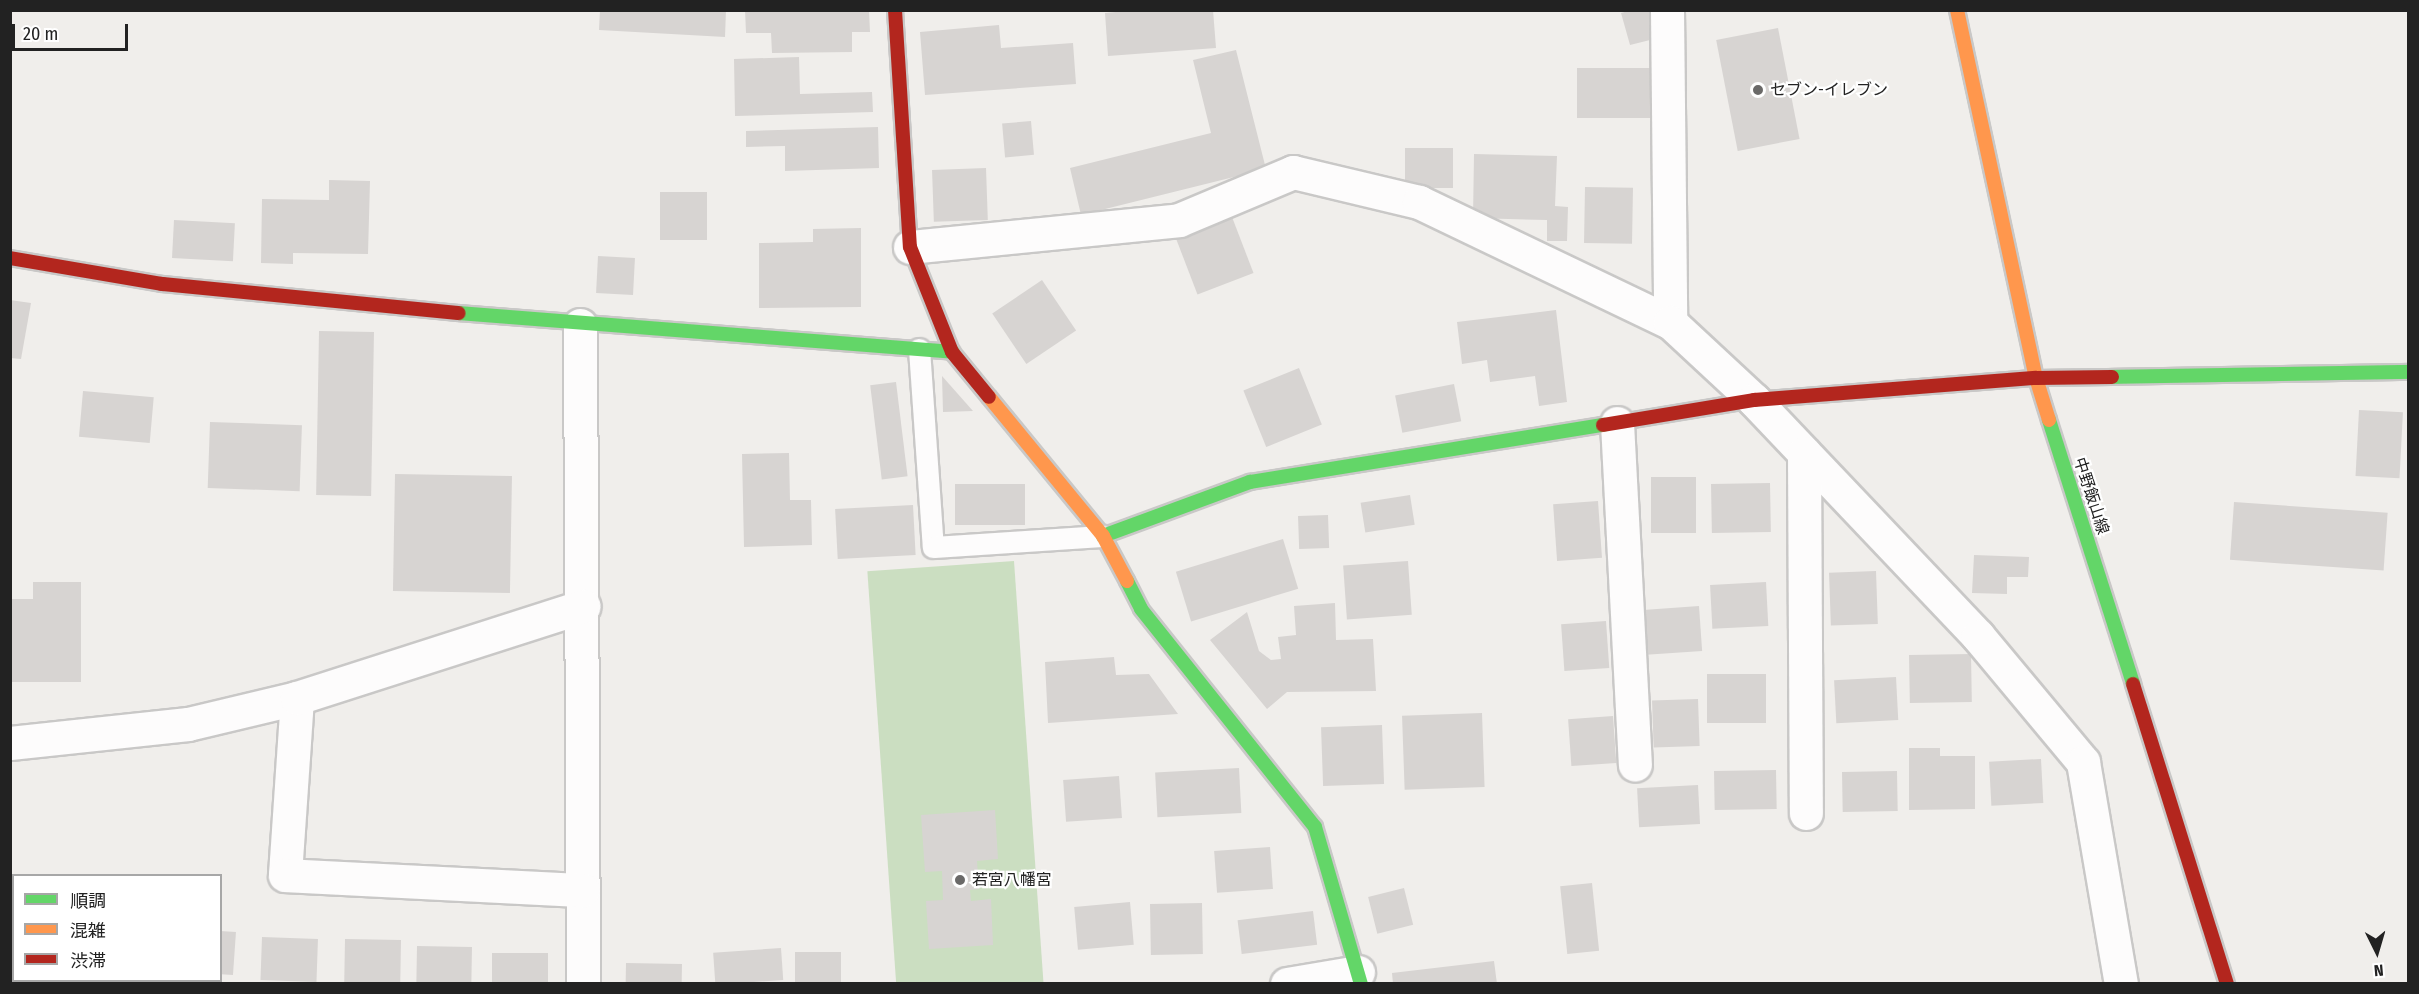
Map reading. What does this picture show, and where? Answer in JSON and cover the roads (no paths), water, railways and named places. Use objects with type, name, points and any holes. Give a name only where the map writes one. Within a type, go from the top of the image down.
[{"type":"street","points":[[895,10],[910,247],[952,352],[1103,536],[1141,609],[1315,827],[1360,978],[1287,984]]},
{"type":"street","points":[[1667,10],[1670,322]]},
{"type":"street","name":"中野飯山線","points":[[1957,10],[2036,378],[2227,984]]},
{"type":"street","points":[[910,247],[1179,220],[1293,172],[1419,202],[1670,322],[1754,400],[1978,636],[2083,762],[2121,984]]},
{"type":"street","points":[[10,258],[162,284],[580,325],[952,352]]},
{"type":"street","points":[[580,325],[584,606],[583,984]]},
{"type":"street","points":[[1103,536],[1250,482],[1754,400],[2036,378],[2409,372]]},
{"type":"street","points":[[1617,423],[1635,765]]},
{"type":"street","points":[[1804,453],[1806,813]]},
{"type":"street","points":[[10,743],[188,724],[297,698],[584,606]]},
{"type":"street","points":[[297,698],[285,875],[583,890]]},
{"type":"lane","points":[[919,349],[933,547],[1103,536]]},
{"type":"place","name":"セブン-イレブン","points":[[1758,90]]},
{"type":"place","name":"若宮八幡宮","points":[[960,880]]}]
